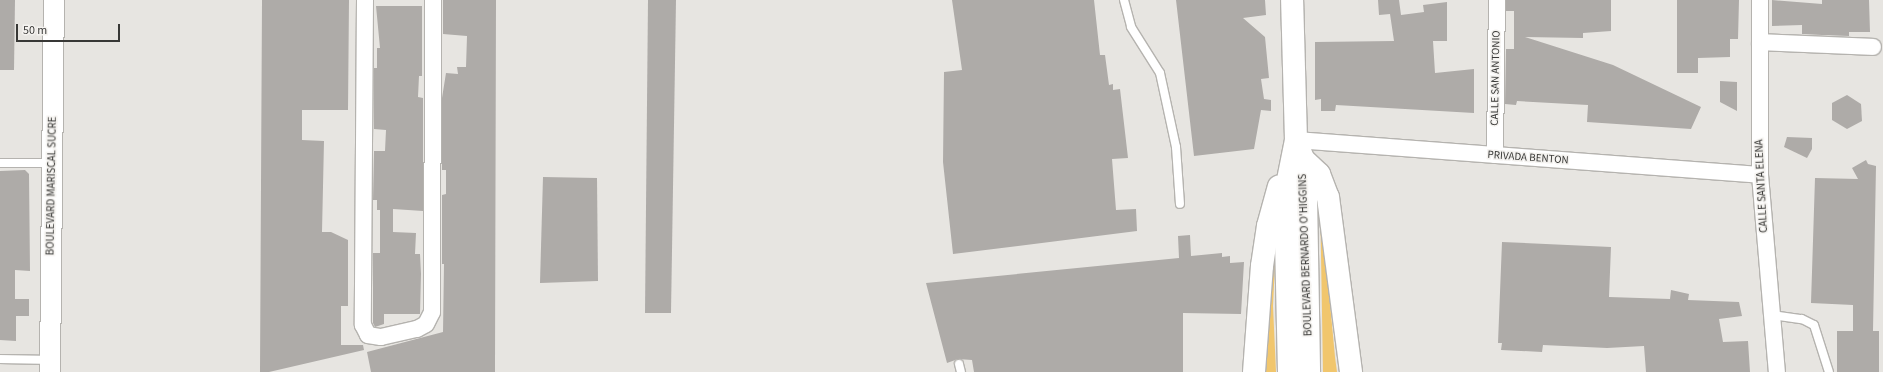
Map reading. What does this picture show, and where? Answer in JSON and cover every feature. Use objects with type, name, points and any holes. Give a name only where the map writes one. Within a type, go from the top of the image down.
[{"type":"main road","name":"BOULEVARD BERNARDO O'HIGGINS","points":[[1292,0],[1296,153],[1309,372]]},
{"type":"main road","name":"BOULEVARD BERNARDO O'HIGGINS","points":[[1289,372],[1286,195],[1296,153]]},
{"type":"main road","points":[[1254,372],[1268,226],[1277,190],[1296,153],[1319,174],[1328,197],[1351,372]]},
{"type":"street","name":"BOULEVARD MARISCAL SUCRE","points":[[50,366],[54,163],[54,0]]},
{"type":"street","points":[[365,0],[363,325],[368,335],[381,337],[418,329],[426,324],[432,312],[433,0]]},
{"type":"street","name":"CALLE SAN ANTONIO","points":[[1495,155],[1497,0]]},
{"type":"street","name":"CALLE SANTA ELENA","points":[[1760,0],[1760,175],[1777,372]]},
{"type":"street","points":[[1760,42],[1873,47]]},
{"type":"street","name":"PRIVADA BENTON","points":[[1296,153],[1495,155],[1760,175]]},
{"type":"lane","points":[[1124,0],[1131,26],[1160,73],[1176,147],[1180,204]]},
{"type":"lane","points":[[0,163],[54,163]]},
{"type":"lane","points":[[1772,315],[1802,319],[1814,325],[1829,372]]},
{"type":"lane","points":[[0,359],[50,366]]},
{"type":"shaded area","points":[[1320,196],[1335,357],[1337,372],[1323,372]]},
{"type":"shaded area","points":[[1277,222],[1273,306],[1276,372],[1258,372]]},
{"type":"building","points":[[0,0],[15,0],[14,70],[0,70]]},
{"type":"building","points":[[262,0],[349,0],[348,110],[302,110],[302,140],[324,141],[322,232],[331,232],[348,240],[348,306],[341,306],[341,345],[363,345],[364,350],[269,372],[260,372]]},
{"type":"building","points":[[443,0],[496,0],[495,372],[371,372],[367,352],[443,332],[444,264],[442,264],[442,195],[446,194],[446,170],[442,170],[442,98],[446,73],[458,74],[457,67],[466,67],[467,36],[443,34]]},
{"type":"building","points":[[648,0],[676,0],[671,313],[645,313]]},
{"type":"building","points":[[952,0],[1094,0],[1100,55],[1105,55],[1109,85],[1113,84],[1113,90],[1120,89],[1128,158],[1112,159],[1116,210],[1136,209],[1137,231],[953,254],[943,162],[944,72],[962,70]]},
{"type":"building","points":[[1176,0],[1265,0],[1266,15],[1243,18],[1265,37],[1269,78],[1261,79],[1264,99],[1271,100],[1271,111],[1261,110],[1254,149],[1194,156]]},
{"type":"building","points":[[1378,0],[1399,0],[1401,15],[1424,12],[1423,5],[1447,2],[1447,41],[1433,41],[1435,73],[1474,69],[1474,113],[1336,105],[1335,111],[1321,111],[1321,99],[1315,100],[1315,42],[1394,41],[1390,14],[1379,15]]},
{"type":"building","points":[[1506,0],[1611,0],[1611,31],[1583,33],[1583,38],[1525,37],[1613,65],[1701,107],[1691,129],[1587,122],[1588,105],[1517,101],[1516,105],[1505,104],[1506,49],[1514,49],[1514,11],[1506,11]]},
{"type":"building","points":[[1677,0],[1739,0],[1738,39],[1730,39],[1730,57],[1698,58],[1698,73],[1677,73]]},
{"type":"building","points":[[1772,0],[1822,4],[1822,0],[1869,0],[1870,32],[1849,32],[1849,36],[1802,34],[1802,25],[1772,26]]},
{"type":"building","points":[[376,6],[422,6],[422,76],[419,76],[418,97],[423,98],[423,211],[393,209],[393,232],[416,233],[415,254],[420,254],[421,274],[420,314],[384,314],[384,324],[375,327],[373,323],[373,253],[380,253],[380,210],[377,210],[377,200],[373,200],[374,151],[385,151],[386,130],[374,129],[374,68],[377,68],[377,48],[380,48]]},
{"type":"building","points":[[1720,81],[1737,82],[1737,111],[1720,102]]},
{"type":"building","points":[[1847,95],[1861,104],[1862,121],[1847,129],[1832,120],[1832,103]]},
{"type":"building","points":[[1787,137],[1812,138],[1812,149],[1807,158],[1784,147]]},
{"type":"building","points":[[1866,160],[1868,164],[1876,166],[1873,331],[1879,331],[1879,372],[1837,372],[1837,331],[1853,331],[1853,305],[1811,303],[1815,178],[1858,179],[1852,168]]},
{"type":"building","points":[[25,170],[29,174],[30,271],[15,270],[15,299],[29,299],[29,316],[16,316],[16,341],[0,340],[0,171]]},
{"type":"building","points":[[543,177],[597,178],[598,281],[540,283]]},
{"type":"building","points":[[1190,235],[1191,256],[1222,253],[1222,257],[1230,256],[1230,263],[1244,262],[1241,314],[1183,313],[1183,372],[974,372],[972,360],[958,359],[947,363],[926,283],[1179,258],[1178,236]]},
{"type":"building","points":[[1502,242],[1611,247],[1609,297],[1670,299],[1671,290],[1689,294],[1688,300],[1739,302],[1742,316],[1719,319],[1723,342],[1748,341],[1750,372],[1646,372],[1644,346],[1607,348],[1543,345],[1542,352],[1501,350],[1502,343],[1498,343]]}]
